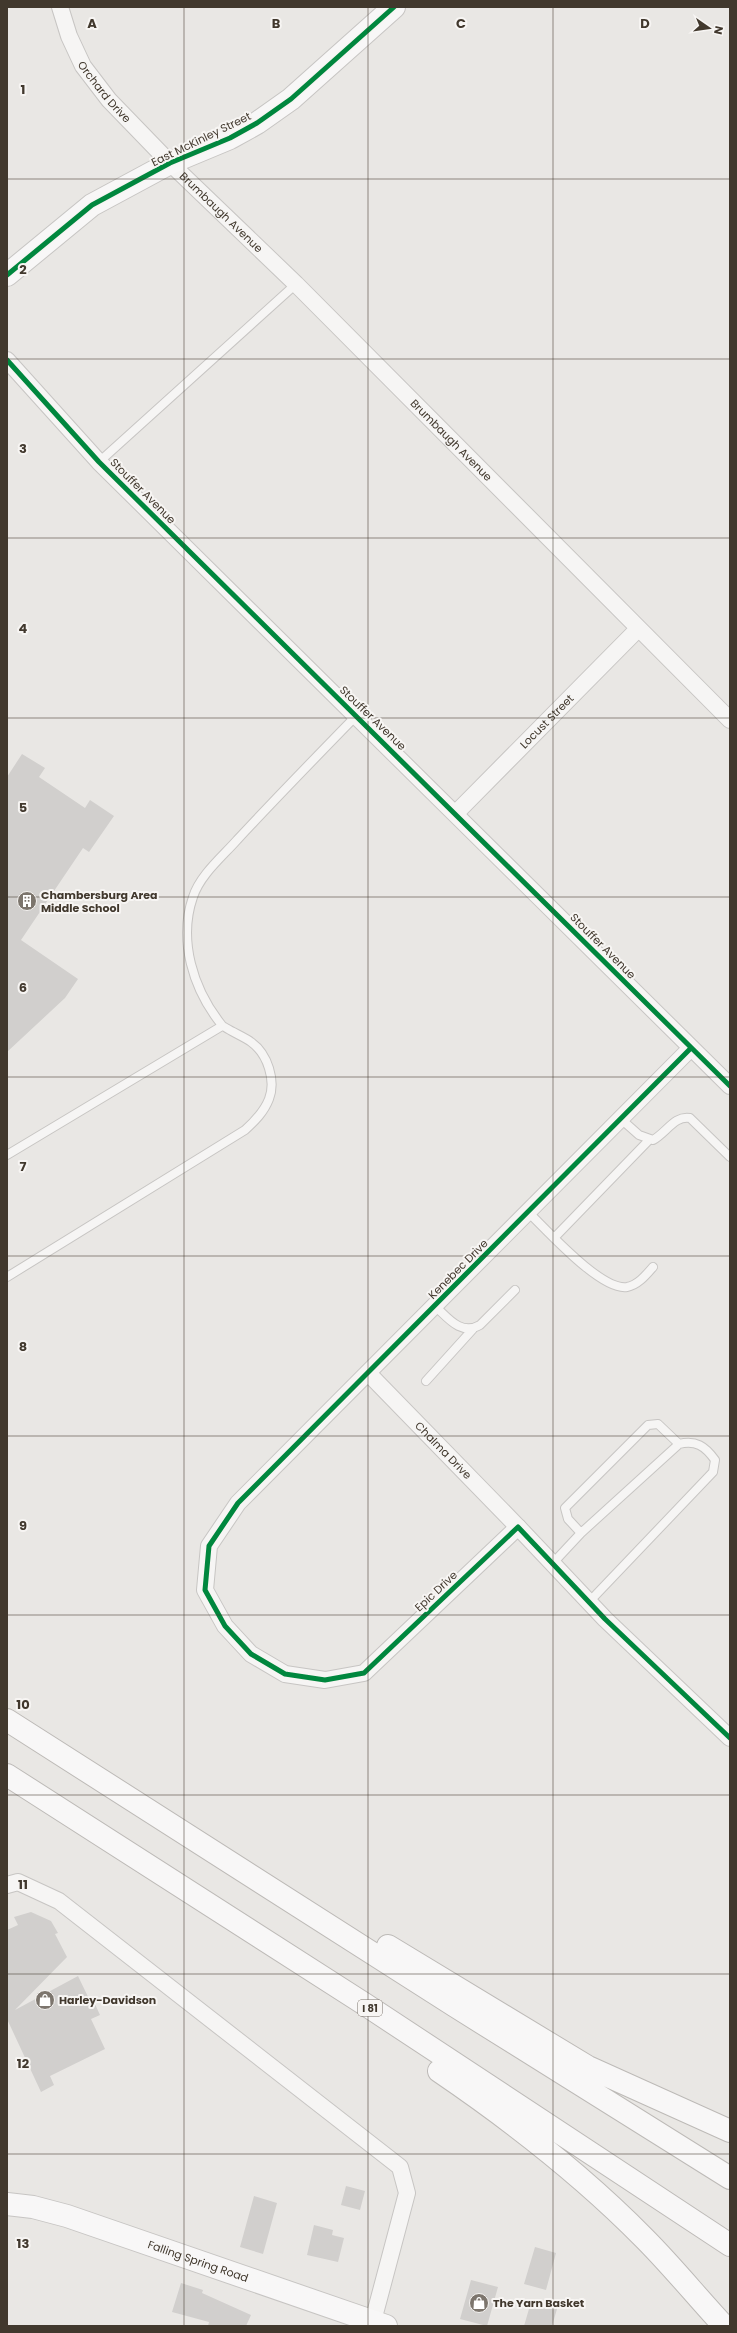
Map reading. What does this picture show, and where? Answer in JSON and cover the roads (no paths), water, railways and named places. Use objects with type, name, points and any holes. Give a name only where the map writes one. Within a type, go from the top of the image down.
[{"type":"main road","name":"East McKinley Street","points":[[7,275],[92,205],[170,164],[230,138],[257,123],[291,99],[394,7]]},
{"type":"main road","points":[[7,1720],[455,2006],[730,2178]]},
{"type":"main road","name":"I 81","points":[[7,1775],[366,2005],[730,2245]]},
{"type":"main road","points":[[139,1860],[204,1915],[464,2087],[532,2140],[644,2238],[724,2326]]},
{"type":"main road","points":[[267,1886],[302,1894],[588,2067],[730,2131]]},
{"type":"main road","name":"Falling Spring Road","points":[[7,2204],[33,2207],[67,2216],[380,2323]]},
{"type":"street","name":"Orchard Drive","points":[[60,7],[69,36],[83,66],[109,100],[170,164]]},
{"type":"street","name":"Brumbaugh Avenue","points":[[170,164],[296,284],[730,720]]},
{"type":"street","name":"Stouffer Avenue","points":[[7,360],[99,462],[456,813],[730,1086]]},
{"type":"street","name":"Locust Street","points":[[456,813],[638,629]]},
{"type":"street","name":"Kenebec Drive","points":[[238,1503],[691,1048]]},
{"type":"street","name":"Chalma Drive","points":[[368,1373],[518,1527]]},
{"type":"street","name":"Epic Drive","points":[[238,1503],[209,1546],[206,1590],[225,1626],[251,1654],[285,1674],[325,1680],[364,1672],[518,1527]]},
{"type":"street","points":[[518,1527],[589,1602],[730,1738]]},
{"type":"street","points":[[7,1884],[18,1882],[59,1901],[400,2166],[407,2193],[380,2323]]},
{"type":"lane","points":[[99,462],[296,284]]},
{"type":"lane","points":[[7,1277],[245,1130],[260,1115],[269,1099],[271,1076],[266,1060],[254,1044],[236,1032],[222,1026],[203,997],[192,971],[187,944],[187,916],[193,895],[204,876],[290,782],[356,716]]},
{"type":"lane","points":[[7,1155],[222,1026]]},
{"type":"lane","points":[[555,1237],[650,1140],[660,1136],[678,1119],[683,1117],[690,1118],[730,1157]]},
{"type":"lane","points":[[621,1119],[639,1135],[650,1140]]},
{"type":"lane","points":[[528,1212],[596,1275],[609,1284],[628,1287],[637,1283],[653,1267]]},
{"type":"lane","points":[[426,1381],[473,1329],[480,1325],[515,1290]]},
{"type":"lane","points":[[435,1306],[455,1324],[465,1330],[473,1329]]},
{"type":"lane","points":[[581,1533],[568,1519],[566,1508],[648,1425],[658,1424],[679,1444]]},
{"type":"lane","points":[[553,1563],[581,1533],[679,1444],[689,1442],[700,1444],[715,1460],[713,1472],[589,1602]]},
{"type":"place","name":"Chambersburg Area Middle School","points":[[27,901]]},
{"type":"place","name":"Harley-Davidson","points":[[45,2000]]},
{"type":"place","name":"The Yarn Basket","points":[[479,2303]]}]
